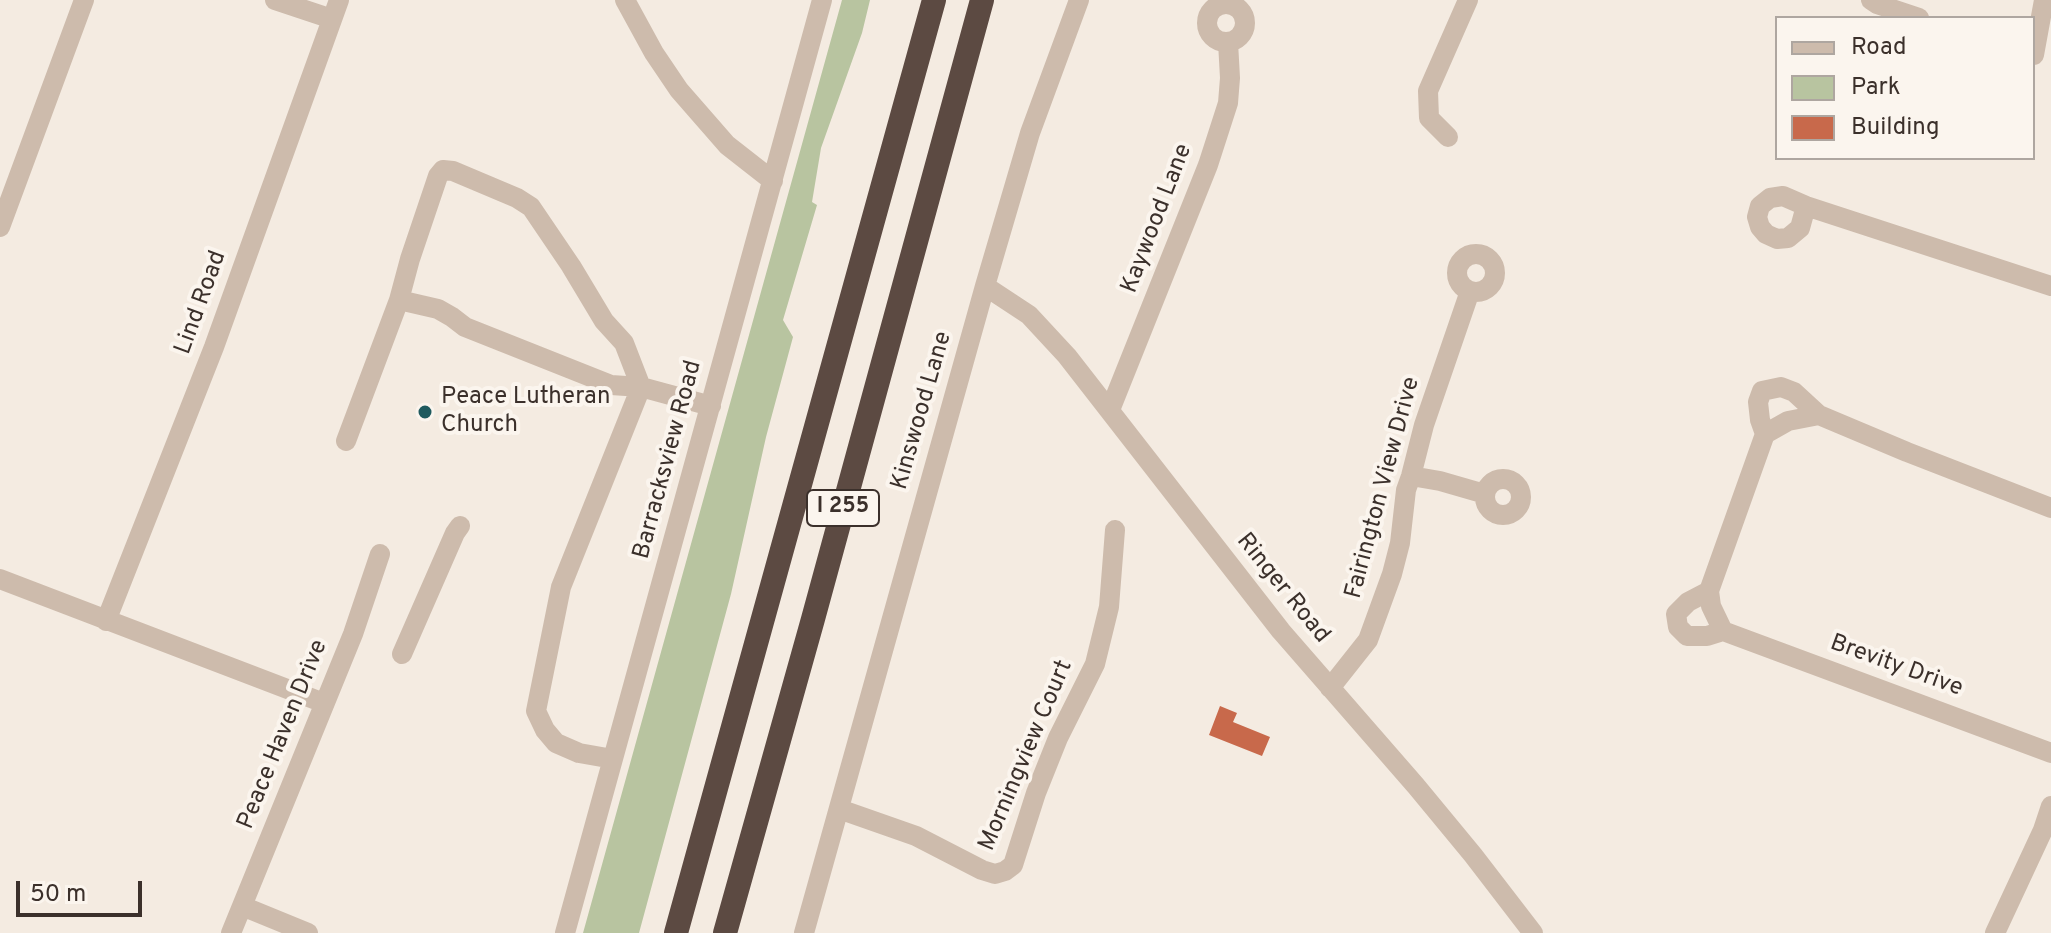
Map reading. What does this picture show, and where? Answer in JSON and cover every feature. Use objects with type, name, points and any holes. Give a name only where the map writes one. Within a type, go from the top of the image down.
[{"type":"highway","name":"I 255","points":[[725,933],[982,0]]},
{"type":"highway","points":[[960,83],[992,0]]},
{"type":"highway","name":"I 255","points":[[676,933],[933,2]]},
{"type":"street","points":[[0,227],[84,0]]},
{"type":"street","points":[[275,0],[336,10]]},
{"type":"street","points":[[625,0],[654,53],[696,111],[727,145],[773,181]]},
{"type":"street","name":"Barracksview Road","points":[[565,933],[822,0]]},
{"type":"street","name":"Kinswood Lane","points":[[804,933],[1030,133],[1079,0]]},
{"type":"street","points":[[1871,0],[1913,16]]},
{"type":"street","points":[[2039,57],[2044,0]]},
{"type":"street","points":[[1448,137],[1429,118],[1428,91],[1467,3]]},
{"type":"street","name":"Lind Road","points":[[106,621],[214,347],[336,10]]},
{"type":"street","name":"Kaywood Lane","points":[[1110,410],[1208,165],[1228,103],[1228,42]]},
{"type":"street","points":[[346,441],[399,300],[438,176],[443,170],[453,171],[531,207],[604,321],[624,343],[641,387],[561,587],[536,711],[545,730],[556,743],[579,753],[613,759]]},
{"type":"street","points":[[1806,206],[2051,286]]},
{"type":"street","name":"Ringer Road","points":[[985,286],[1029,315],[1067,356],[1281,631],[1473,855],[1533,933]]},
{"type":"street","name":"Fairington View Drive","points":[[1330,688],[1368,640],[1392,574],[1400,543],[1406,490],[1424,425],[1470,291]]},
{"type":"street","points":[[399,300],[438,309],[465,327],[611,385],[641,387],[711,406]]},
{"type":"street","points":[[1723,631],[1711,606],[1709,591],[1765,434],[1758,402],[1762,391],[1781,387],[1794,392],[1819,415],[2051,508]]},
{"type":"street","points":[[1765,434],[1788,421],[1819,415]]},
{"type":"street","points":[[1411,476],[1485,494]]},
{"type":"street","points":[[402,654],[460,526]]},
{"type":"street","name":"Morningview Court","points":[[839,809],[916,836],[982,870],[995,874],[1013,865],[1058,738],[1095,664],[1109,607],[1115,530]]},
{"type":"street","name":"Peace Haven Drive","points":[[231,933],[353,634],[380,554]]},
{"type":"street","points":[[0,579],[324,703]]},
{"type":"street","name":"Brevity Drive","points":[[1709,591],[1688,602],[1676,614],[1678,627],[1687,636],[1707,636],[1723,631],[2051,753]]},
{"type":"street","points":[[1995,933],[2051,806]]},
{"type":"street","points":[[242,906],[308,933]]},
{"type":"green space","points":[[842,0],[870,0],[862,33],[821,148],[812,202],[817,205],[783,320],[793,337],[766,437],[731,594],[639,933],[583,933]]},
{"type":"building","points":[[1220,706],[1237,713],[1233,722],[1270,737],[1262,756],[1209,735]]},
{"type":"place","name":"Peace Lutheran Church","points":[[425,412]]}]
